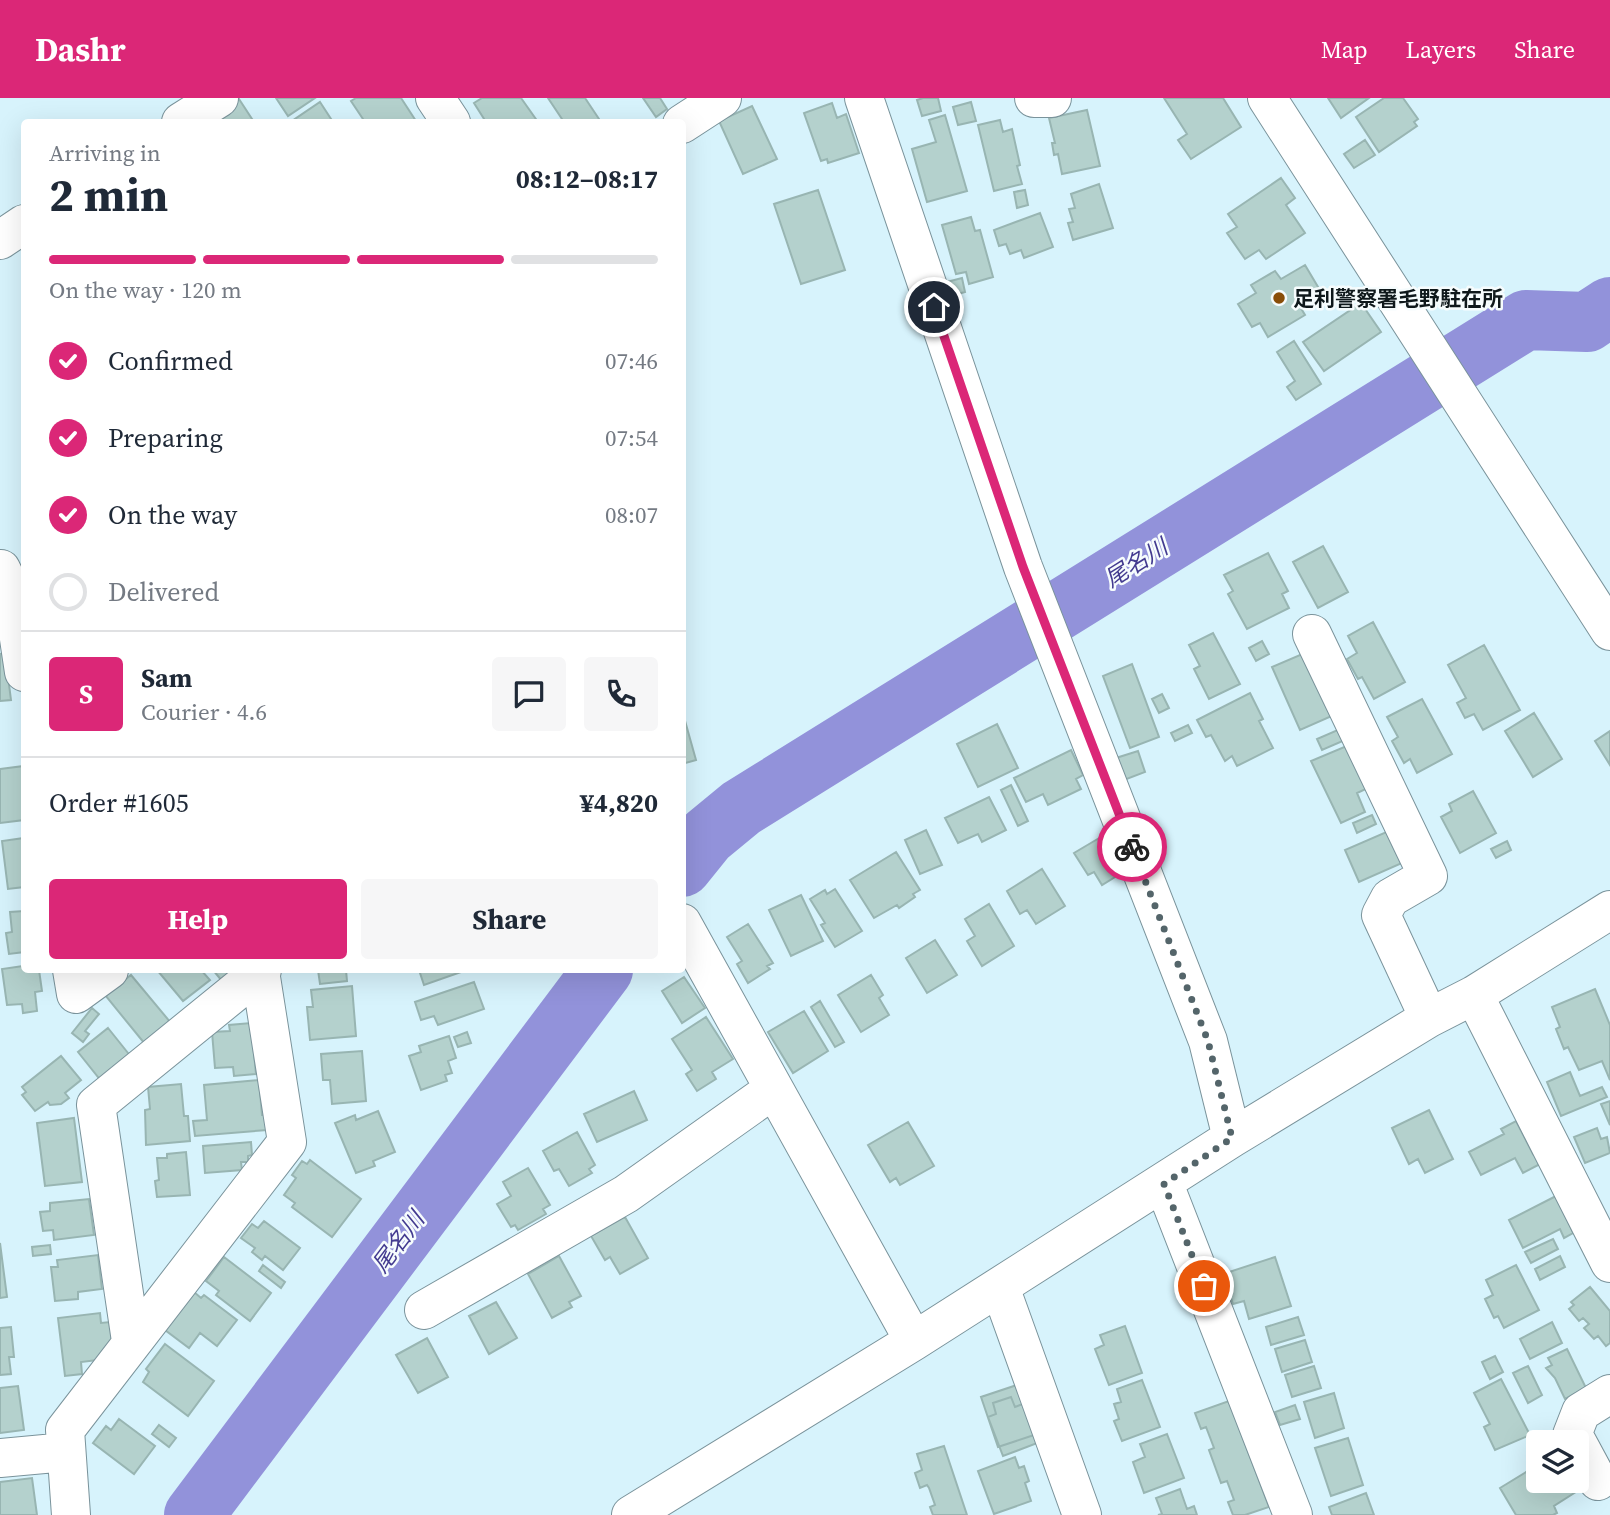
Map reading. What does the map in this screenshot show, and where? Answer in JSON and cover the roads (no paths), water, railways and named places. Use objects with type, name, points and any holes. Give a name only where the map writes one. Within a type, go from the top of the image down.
[{"type":"street","points":[[186,119],[219,98]]},
{"type":"street","points":[[435,98],[449,119]]},
{"type":"street","points":[[686,121],[722,98]]},
{"type":"street","points":[[864,98],[1023,567],[1208,1041],[1232,1138]]},
{"type":"street","points":[[1034,98],[1052,98]]},
{"type":"street","points":[[1267,98],[1610,631]]},
{"type":"street","points":[[0,240],[21,226]]},
{"type":"street","points":[[21,556],[0,569],[12,592],[21,652]]},
{"type":"street","points":[[1312,634],[1428,876],[1390,898],[1381,915],[1429,1018]]},
{"type":"street","points":[[631,1515],[914,1341],[1164,1184],[1232,1138],[1429,1018],[1474,995],[1610,910]]},
{"type":"street","points":[[686,930],[914,1341]]},
{"type":"street","points":[[72,973],[76,994],[105,973]]},
{"type":"street","points":[[131,1341],[96,1105],[257,973]]},
{"type":"street","points":[[71,1515],[65,1430],[286,1142],[261,973]]},
{"type":"street","points":[[1474,995],[1610,1263]]},
{"type":"street","points":[[424,1310],[626,1194],[774,1089]]},
{"type":"street","points":[[1164,1184],[1293,1515]]},
{"type":"street","points":[[1000,1287],[1082,1515]]},
{"type":"street","points":[[1575,1430],[1581,1412],[1610,1394]]},
{"type":"street","points":[[0,1458],[66,1452]]},
{"type":"street","points":[[1589,1464],[1598,1481]]},
{"type":"waterway","name":"尾名川","points":[[686,862],[707,836],[741,808],[1526,320],[1587,322],[1610,307]]},
{"type":"waterway","name":"尾名川","points":[[194,1515],[601,973]]},
{"type":"place","name":"足利警察署毛野駐在所","points":[[1279,298]]}]
